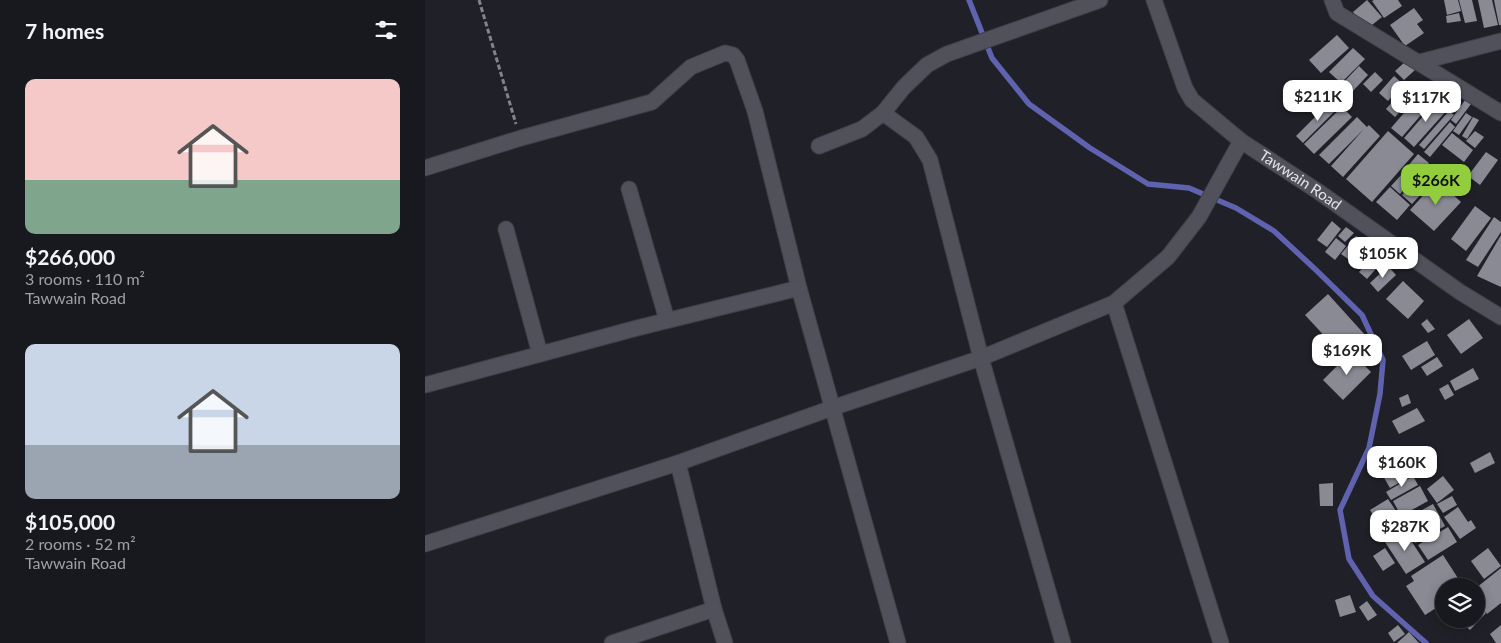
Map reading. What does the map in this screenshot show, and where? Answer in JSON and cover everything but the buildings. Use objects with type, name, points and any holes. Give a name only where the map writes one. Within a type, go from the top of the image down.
[{"type":"street","points":[[819,146],[862,129],[883,113],[904,87],[927,65],[947,54],[1100,0]]},
{"type":"street","name":"Tawwain Road","points":[[1154,0],[1185,88],[1192,100],[1241,142],[1319,192],[1460,292],[1501,317]]},
{"type":"street","points":[[1332,0],[1337,13],[1501,112]]},
{"type":"street","points":[[1420,62],[1501,42]]},
{"type":"street","points":[[425,168],[521,138],[652,102],[691,67],[725,53],[733,55],[737,60],[755,111],[799,288],[898,643]]},
{"type":"street","points":[[883,113],[916,137],[930,160],[981,358],[1063,643]]},
{"type":"street","points":[[425,544],[678,463],[832,408],[981,358],[1115,303],[1168,257],[1199,217],[1241,142]]},
{"type":"street","points":[[629,190],[667,320]]},
{"type":"street","points":[[506,229],[540,354]]},
{"type":"street","points":[[425,385],[667,320],[799,288]]},
{"type":"street","points":[[1115,303],[1221,643]]},
{"type":"street","points":[[678,463],[714,609],[725,643]]},
{"type":"street","points":[[613,643],[714,609]]},
{"type":"path","points":[[479,0],[521,138]]},
{"type":"waterway","points":[[969,0],[992,58],[1029,104],[1090,148],[1148,184],[1189,188],[1236,208],[1274,231],[1362,315],[1383,360],[1380,394],[1369,448],[1340,510],[1349,559],[1373,596],[1426,643]]}]
